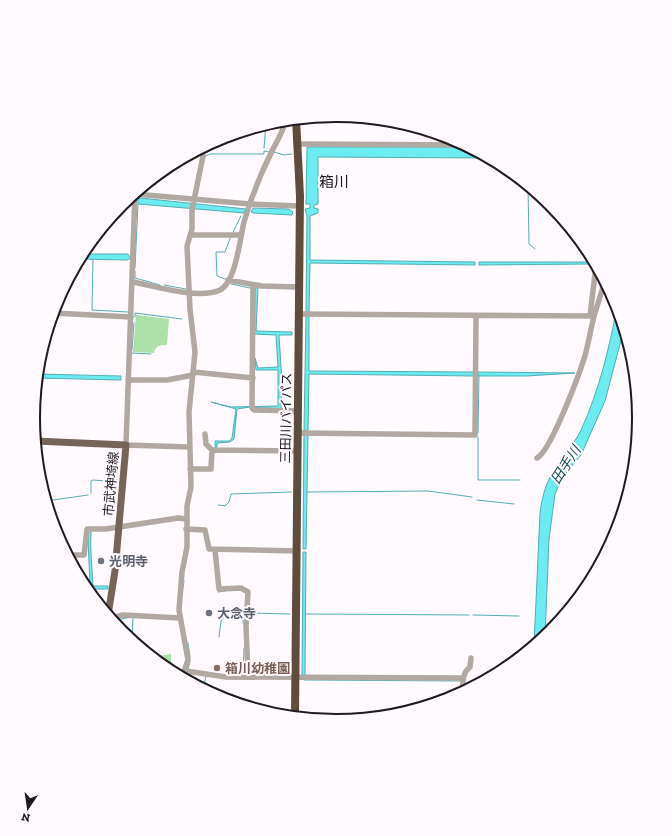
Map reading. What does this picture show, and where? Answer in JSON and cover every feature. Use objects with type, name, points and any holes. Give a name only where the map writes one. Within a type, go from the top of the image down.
[{"type":"highway","name":"三田川バイパス","points":[[295,711],[300,206],[296,125]]},
{"type":"main road","name":"市武神埼線","points":[[41,441],[126,445],[124,486],[118,527],[115,571],[109,608]]},
{"type":"street","points":[[133,282],[190,293],[215,291],[221,289],[228,280],[250,204],[269,157],[284,127]]},
{"type":"street","points":[[298,144],[449,145]]},
{"type":"street","points":[[203,154],[194,200],[191,235],[187,246],[195,352],[194,373],[189,396],[189,447],[191,469],[186,518],[188,529],[187,547],[182,572],[180,618],[187,649],[187,671],[226,677],[463,678]]},
{"type":"street","points":[[142,194],[194,200],[300,206]]},
{"type":"street","points":[[135,201],[126,445],[189,447]]},
{"type":"street","points":[[191,235],[241,235]]},
{"type":"street","points":[[537,458],[545,450],[555,432],[578,376],[586,352],[592,316],[595,276]]},
{"type":"street","points":[[228,280],[252,285],[299,287]]},
{"type":"street","points":[[252,285],[252,407],[254,410],[298,411]]},
{"type":"street","points":[[592,316],[602,289]]},
{"type":"street","points":[[60,313],[131,317]]},
{"type":"street","points":[[299,314],[592,316]]},
{"type":"street","points":[[298,433],[475,435],[476,316]]},
{"type":"street","points":[[128,380],[167,380],[194,373],[253,378]]},
{"type":"street","points":[[205,434],[206,444],[212,450],[298,451]]},
{"type":"street","points":[[191,469],[211,469],[212,450]]},
{"type":"street","points":[[74,555],[84,555],[87,529],[118,527],[186,518]]},
{"type":"street","points":[[188,529],[204,530],[207,548],[215,550],[297,551]]},
{"type":"street","points":[[215,550],[219,589],[242,588],[248,592],[246,626],[248,677]]},
{"type":"street","points":[[116,616],[123,615],[180,618]]},
{"type":"street","points":[[462,685],[466,670],[470,667],[471,658]]},
{"type":"green space","points":[[136,315],[169,319],[167,345],[159,346],[156,348],[154,353],[133,352]]},
{"type":"green space","points":[[171,654],[171,663],[160,656]]},
{"type":"water","points":[[307,147],[454,147],[476,158],[318,157],[318,204],[314,205],[314,208],[318,209],[318,213],[310,216],[310,260],[475,262],[475,265],[310,263],[309,312],[306,312],[307,216],[305,209],[310,208],[310,204],[306,204]]},
{"type":"water","points":[[138,199],[246,209],[244,213],[138,204]]},
{"type":"water","points":[[253,208],[289,209],[293,212],[292,215],[253,213],[251,212]]},
{"type":"water","points":[[90,254],[128,254],[130,258],[128,260],[87,259]]},
{"type":"water","points":[[479,262],[587,262],[588,264],[479,265]]},
{"type":"water","points":[[255,288],[258,288],[256,331],[292,332],[292,335],[279,335],[282,383],[281,409],[250,407],[237,409],[234,439],[230,442],[217,443],[217,448],[215,448],[215,441],[229,441],[232,438],[236,409],[211,402],[231,407],[278,406],[278,370],[256,370],[255,358],[258,368],[278,367],[276,335],[254,334]]},
{"type":"water","points":[[306,317],[309,317],[309,371],[474,372],[474,376],[309,374],[308,431],[304,431]]},
{"type":"water","name":"田手川","points":[[615,319],[621,339],[605,401],[581,455],[562,478],[555,494],[549,539],[545,627],[534,638],[540,513],[543,497],[550,477],[581,430],[603,370]]},
{"type":"water","points":[[478,372],[575,373],[527,376],[478,376]]},
{"type":"water","points":[[44,374],[121,376],[121,380],[43,378]]},
{"type":"water","points":[[304,435],[308,435],[306,549],[303,549]]},
{"type":"water","points":[[91,531],[93,586],[108,586],[108,589],[95,589],[90,581],[88,532]]},
{"type":"water","points":[[303,552],[306,552],[305,675],[302,675]]},
{"type":"waterway","points":[[264,148],[265,131]]},
{"type":"waterway","points":[[204,157],[210,154],[264,154],[264,151],[269,152]]},
{"type":"waterway","points":[[274,152],[284,155],[292,154]]},
{"type":"waterway","points":[[528,193],[529,244],[535,249]]},
{"type":"waterway","points":[[135,268],[138,204]]},
{"type":"waterway","points":[[233,232],[241,216]]},
{"type":"waterway","points":[[225,279],[217,276],[216,252],[225,252],[231,236]]},
{"type":"waterway","points":[[93,259],[92,310],[128,312]]},
{"type":"waterway","points":[[135,271],[135,278],[160,285]]},
{"type":"waterway","points":[[231,284],[250,288]]},
{"type":"waterway","points":[[164,285],[186,289]]},
{"type":"waterway","points":[[135,317],[135,313],[182,319]]},
{"type":"waterway","points":[[132,350],[134,323]]},
{"type":"waterway","points":[[132,353],[151,354]]},
{"type":"waterway","points":[[478,433],[479,375]]},
{"type":"waterway","points":[[478,437],[478,480],[520,480]]},
{"type":"waterway","points":[[91,493],[91,481],[93,480],[120,482]]},
{"type":"waterway","points":[[307,492],[428,491],[472,497]]},
{"type":"waterway","points":[[218,505],[225,506],[229,502],[231,494],[291,492]]},
{"type":"waterway","points":[[52,500],[88,495]]},
{"type":"waterway","points":[[477,500],[514,504]]},
{"type":"waterway","points":[[183,588],[184,581]]},
{"type":"waterway","points":[[218,592],[225,591]]},
{"type":"waterway","points":[[251,613],[290,614]]},
{"type":"waterway","points":[[305,614],[469,615]]},
{"type":"waterway","points":[[473,615],[519,616]]},
{"type":"waterway","points":[[243,616],[243,623]]},
{"type":"waterway","points":[[219,637],[221,621],[223,618],[243,616]]},
{"type":"waterway","points":[[119,619],[127,618]]},
{"type":"waterway","points":[[132,632],[133,618]]},
{"type":"waterway","points":[[188,643],[190,657]]},
{"type":"waterway","points":[[243,674],[244,648]]},
{"type":"waterway","points":[[188,669],[190,662]]},
{"type":"waterway","points":[[204,683],[206,676]]},
{"type":"waterway","points":[[304,680],[460,681]]},
{"type":"place","name":"光明寺","points":[[101,561]]},
{"type":"place","name":"大念寺","points":[[209,613]]},
{"type":"place","name":"箱川幼稚園","points":[[217,668]]},
{"type":"district","name":"箱川","points":[[334,182]]}]
